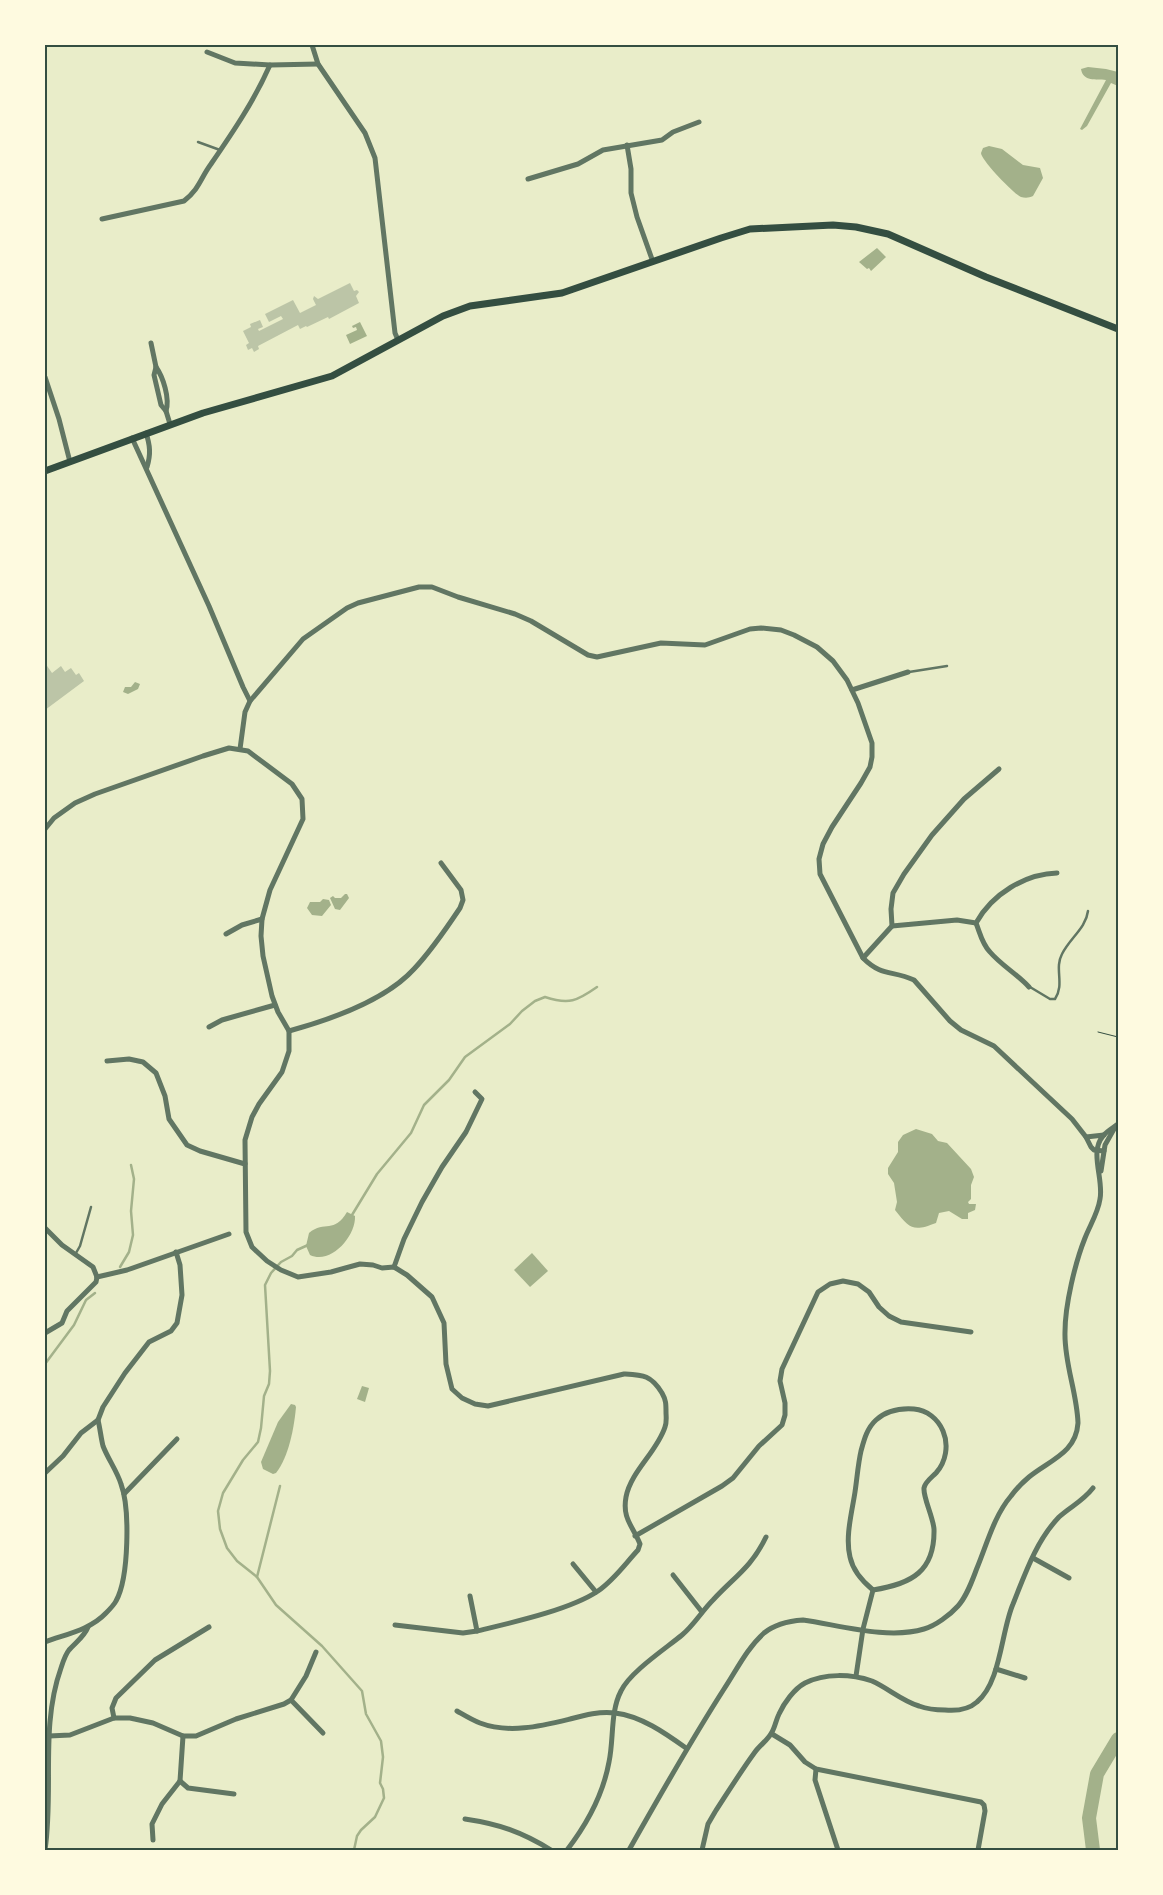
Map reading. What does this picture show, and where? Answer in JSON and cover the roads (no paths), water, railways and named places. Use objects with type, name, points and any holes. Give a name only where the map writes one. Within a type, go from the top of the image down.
[{"type":"main road","points":[[45,471],[203,413],[327,378],[443,316],[470,306],[562,293],[750,229],[811,226],[856,227],[888,234],[986,277],[1118,328]]},
{"type":"street","points":[[312,45],[318,64],[365,133],[375,158],[395,333],[398,340]]},
{"type":"street","points":[[207,52],[235,63],[270,65],[318,64]]},
{"type":"street","points":[[102,219],[184,201],[195,192],[209,166],[258,91],[270,65]]},
{"type":"street","points":[[528,179],[578,164],[604,150],[662,140],[673,132],[699,122]]},
{"type":"street","points":[[627,145],[631,169],[630,193],[653,262]]},
{"type":"street","points":[[151,343],[168,404],[166,411],[170,424]]},
{"type":"street","points":[[45,377],[59,419],[70,462]]},
{"type":"street","points":[[146,433],[150,450],[146,467]]},
{"type":"street","points":[[132,438],[250,701]]},
{"type":"street","points":[[240,749],[245,712],[250,701],[303,639],[347,608],[375,599],[426,587],[437,588],[458,597],[515,614],[531,621],[588,655],[597,658],[661,643],[705,645],[750,629],[760,628],[781,630],[806,641],[824,652],[841,670],[852,690],[870,736],[872,757],[870,767],[832,826],[823,844],[819,859],[820,874],[863,958],[873,968],[881,972],[914,980],[950,1021],[961,1030],[994,1046],[1072,1119],[1091,1147],[1097,1151]]},
{"type":"street","points":[[852,690],[908,672]]},
{"type":"street","points":[[45,829],[54,818],[75,803],[95,794],[229,748],[248,751],[292,784],[302,799],[303,818],[278,868],[270,890],[262,919],[261,936],[263,956],[275,1005],[289,1031],[289,1050],[282,1072],[252,1117],[245,1140],[246,1232],[252,1246],[267,1261],[281,1270],[298,1277],[331,1272],[360,1264],[382,1268],[394,1267],[407,1274],[432,1297],[444,1322],[446,1364],[452,1388],[462,1398],[475,1404],[488,1406],[624,1374],[644,1375],[656,1383],[665,1399],[666,1426],[626,1496],[627,1520],[640,1544],[638,1550],[615,1577],[596,1592],[565,1606],[477,1630],[463,1633],[395,1625]]},
{"type":"street","points":[[892,926],[891,909],[893,893],[904,874],[932,835],[964,799],[999,769]]},
{"type":"street","points":[[289,1031],[346,1013],[384,994],[413,971],[455,916],[463,900],[461,890],[441,864]]},
{"type":"street","points":[[1029,987],[1019,976],[990,953],[984,944],[976,923],[982,911],[998,896],[1029,878],[1057,873]]},
{"type":"street","points":[[226,934],[242,925],[262,919]]},
{"type":"street","points":[[863,958],[892,926],[957,920],[976,923]]},
{"type":"street","points":[[209,1027],[222,1020],[275,1005]]},
{"type":"street","points":[[107,1061],[129,1059],[143,1062],[156,1073],[165,1096],[170,1119],[187,1144],[200,1151],[244,1164]]},
{"type":"street","points":[[394,1267],[404,1239],[422,1202],[442,1167],[466,1132],[482,1099],[475,1092]]},
{"type":"street","points":[[629,1850],[686,1748],[750,1649],[764,1633],[774,1626],[788,1621],[803,1620],[893,1633],[925,1629],[941,1620],[959,1605],[968,1589],[1001,1510],[1011,1496],[1029,1477],[1064,1454],[1074,1439],[1078,1428],[1078,1417],[1068,1371],[1065,1330],[1067,1308],[1082,1247],[1100,1203],[1100,1174],[1097,1159],[1099,1143],[1104,1135],[1117,1125]]},
{"type":"street","points":[[1100,1174],[1104,1148],[1117,1125]]},
{"type":"street","points":[[1086,1137],[1104,1135]]},
{"type":"street","points":[[1086,1137],[1099,1143],[1104,1148]]},
{"type":"street","points":[[1097,1151],[1104,1148]]},
{"type":"street","points":[[45,1228],[62,1244],[93,1267],[97,1277],[96,1282],[67,1311],[62,1323],[45,1333]]},
{"type":"street","points":[[97,1277],[127,1270],[229,1234]]},
{"type":"street","points":[[45,1473],[63,1456],[81,1433],[98,1420],[103,1407],[125,1373],[149,1342],[171,1331],[177,1323],[182,1296],[180,1265],[176,1252]]},
{"type":"street","points":[[635,1536],[733,1478],[759,1446],[782,1425],[785,1415],[785,1403],[780,1382],[782,1369],[818,1292],[830,1284],[843,1281],[858,1284],[869,1292],[879,1307],[889,1316],[901,1322],[971,1332]]},
{"type":"street","points":[[904,1408],[924,1410],[933,1416],[943,1430],[946,1447],[945,1460],[924,1488],[924,1494],[934,1524],[934,1541],[930,1560],[922,1572],[908,1581],[887,1588],[873,1590],[856,1572],[850,1556],[850,1534],[861,1452],[867,1432],[874,1421],[888,1412],[904,1408]]},
{"type":"street","points":[[45,1642],[88,1627],[106,1614],[116,1601],[121,1586],[126,1550],[127,1520],[124,1494],[104,1446],[98,1420]]},
{"type":"street","points":[[124,1494],[176,1439]]},
{"type":"street","points":[[702,1850],[708,1824],[714,1812],[761,1743],[772,1734],[779,1713],[790,1695],[805,1683],[821,1677],[856,1676],[872,1682],[918,1706],[934,1710],[955,1711],[977,1702],[986,1692],[996,1669],[1007,1620],[1032,1558],[1045,1533],[1060,1516],[1085,1498],[1093,1488]]},
{"type":"street","points":[[566,1850],[582,1831],[604,1786],[610,1762],[615,1713],[621,1690],[632,1677],[686,1632],[702,1612],[748,1567],[766,1537]]},
{"type":"street","points":[[1032,1558],[1069,1578]]},
{"type":"street","points":[[573,1564],[596,1592]]},
{"type":"street","points":[[673,1575],[702,1612]]},
{"type":"street","points":[[856,1676],[863,1629],[873,1590]]},
{"type":"street","points":[[470,1596],[477,1630]]},
{"type":"street","points":[[45,1850],[50,1812],[48,1753],[51,1714],[61,1669],[68,1652],[84,1635],[88,1627]]},
{"type":"street","points":[[114,1718],[112,1708],[116,1698],[155,1660],[209,1627]]},
{"type":"street","points":[[49,1736],[70,1735],[114,1718],[130,1718],[153,1723],[183,1736],[196,1736],[236,1719],[292,1700],[306,1676],[316,1652]]},
{"type":"street","points":[[996,1669],[1025,1678]]},
{"type":"street","points":[[292,1700],[323,1733]]},
{"type":"street","points":[[457,1711],[480,1723],[502,1728],[522,1729],[601,1712],[615,1713],[652,1726],[686,1748]]},
{"type":"street","points":[[772,1734],[790,1745],[805,1762],[816,1768],[981,1802],[984,1805],[985,1811],[978,1850]]},
{"type":"street","points":[[153,1840],[152,1824],[162,1804],[180,1781],[183,1736]]},
{"type":"street","points":[[816,1768],[815,1780],[838,1850]]},
{"type":"street","points":[[180,1781],[188,1788],[234,1794]]},
{"type":"street","points":[[465,1819],[507,1827],[529,1836],[551,1850]]},
{"type":"lane","points":[[198,142],[221,150]]},
{"type":"lane","points":[[908,672],[947,666]]},
{"type":"lane","points":[[1029,987],[1050,999],[1055,999],[1060,992],[1059,963],[1062,954],[1084,924],[1088,911]]},
{"type":"lane","points":[[76,1254],[91,1207]]},
{"type":"waterway","points":[[352,1215],[377,1174],[411,1133],[424,1105],[449,1080],[465,1057],[510,1024],[535,1001],[545,997],[560,1001],[572,1000],[584,996],[597,987]]},
{"type":"waterway","points":[[120,1267],[129,1252],[133,1235],[131,1211],[134,1179],[131,1165]]},
{"type":"waterway","points":[[308,1245],[297,1250],[292,1256],[281,1262],[271,1273],[265,1285],[270,1371],[269,1384],[264,1396],[261,1428],[258,1442],[243,1460],[223,1493],[218,1511],[220,1529],[227,1548],[237,1561],[257,1577],[276,1605],[322,1646],[362,1691],[366,1714],[381,1741],[383,1757],[380,1783],[384,1798],[375,1817],[357,1836],[354,1850]]},
{"type":"waterway","points":[[45,1364],[74,1325],[86,1300],[95,1293]]},
{"type":"waterway","points":[[257,1577],[280,1486]]},
{"type":"waterway","points":[[1093,1850],[1089,1818],[1097,1774],[1118,1739]]}]
